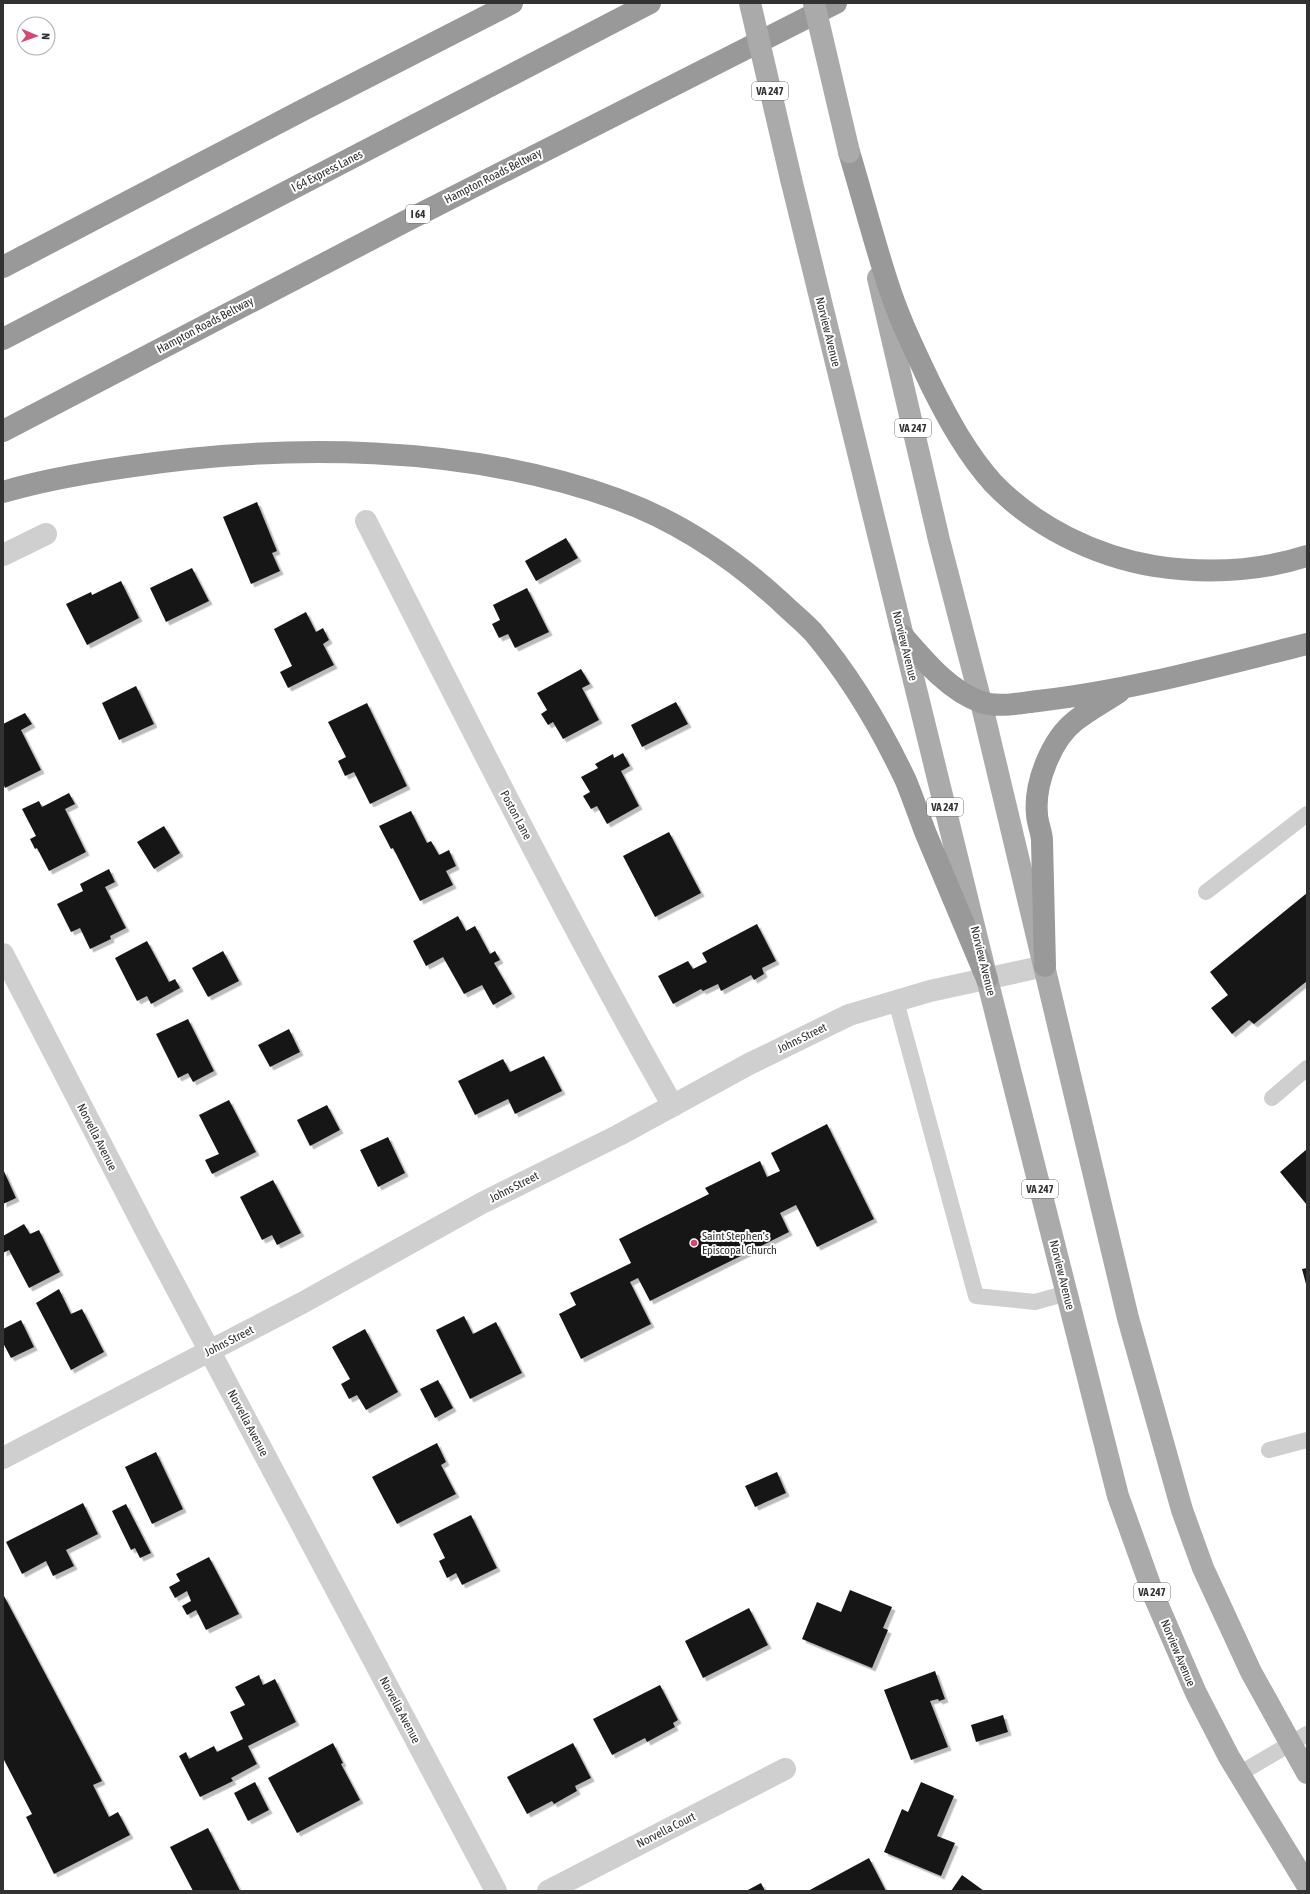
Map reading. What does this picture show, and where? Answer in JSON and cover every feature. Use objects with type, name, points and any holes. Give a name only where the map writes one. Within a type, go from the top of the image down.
[{"type":"highway","points":[[3,267],[512,3]]},
{"type":"highway","name":"I 64 Express Lanes","points":[[3,339],[650,3]]},
{"type":"highway","name":"Hampton Roads Beltway","points":[[3,431],[408,220],[836,3]]},
{"type":"highway","points":[[849,152],[887,282],[908,337],[947,416],[970,454],[994,483],[1030,514],[1062,534],[1098,551],[1136,563],[1185,571],[1235,571],[1284,563],[1307,556]]},
{"type":"highway","points":[[3,492],[76,474],[175,460],[256,453],[356,453],[456,460],[540,476],[617,499],[671,522],[721,553],[763,586],[811,630],[842,670],[868,709],[907,784],[987,979]]},
{"type":"highway","points":[[903,636],[928,665],[959,690],[981,702],[1008,704],[1056,699],[1125,688],[1307,644]]},
{"type":"highway","points":[[1045,966],[1042,838],[1036,814],[1037,796],[1042,775],[1050,755],[1060,738],[1074,722],[1125,688]]},
{"type":"main road","name":"Norview Avenue","points":[[750,3],[791,179],[987,979],[1118,1496],[1154,1596],[1196,1693],[1239,1774],[1307,1885]]},
{"type":"main road","name":"VA 247","points":[[814,3],[938,532],[1045,966],[1128,1318],[1182,1510],[1203,1568],[1251,1672],[1299,1739],[1307,1773]]},
{"type":"street","name":"Poston Lane","points":[[366,521],[479,744],[607,988],[673,1106]]},
{"type":"street","points":[[3,555],[46,534]]},
{"type":"street","name":"Norvella Avenue","points":[[3,954],[142,1224],[496,1891]]},
{"type":"street","name":"Johns Street","points":[[3,1458],[302,1303],[482,1204],[673,1106],[749,1064],[849,1015],[930,991],[1045,966]]},
{"type":"street","name":"Norvella Court","points":[[548,1891],[785,1769]]},
{"type":"lane","points":[[1206,892],[1307,814]]},
{"type":"lane","points":[[896,1001],[976,1296],[1035,1302],[1067,1293]]},
{"type":"lane","points":[[1272,1098],[1307,1068]]},
{"type":"lane","points":[[1269,1450],[1307,1440]]},
{"type":"lane","points":[[1239,1774],[1299,1739]]},
{"type":"building","points":[[257,502],[277,551],[272,553],[280,571],[251,584],[223,517]]},
{"type":"building","points":[[566,538],[578,558],[536,581],[525,561]]},
{"type":"building","points":[[192,568],[209,601],[166,622],[150,588]]},
{"type":"building","points":[[121,581],[139,618],[87,645],[66,604],[91,592],[92,595]]},
{"type":"building","points":[[527,588],[549,632],[515,648],[508,634],[499,638],[492,624],[500,620],[493,605]]},
{"type":"building","points":[[306,612],[316,632],[323,628],[329,640],[323,644],[334,665],[288,688],[280,672],[292,666],[274,629]]},
{"type":"building","points":[[581,669],[590,684],[582,688],[599,720],[563,739],[553,722],[548,725],[541,714],[547,710],[537,693]]},
{"type":"building","points":[[136,686],[154,724],[119,740],[102,703]]},
{"type":"building","points":[[676,702],[688,724],[642,747],[631,725]]},
{"type":"building","points":[[367,703],[407,786],[370,804],[354,772],[345,776],[338,761],[346,757],[328,722]]},
{"type":"building","points":[[25,713],[32,724],[21,730],[41,770],[5,788],[3,783],[3,724]]},
{"type":"building","points":[[623,753],[630,766],[621,771],[639,806],[607,824],[597,806],[591,809],[583,796],[590,792],[581,777],[598,768],[595,764],[613,754],[614,758]]},
{"type":"building","points":[[69,793],[75,804],[65,809],[86,852],[49,871],[37,848],[35,849],[30,839],[36,836],[22,809],[39,801],[42,807]]},
{"type":"building","points":[[411,811],[427,843],[431,841],[439,855],[449,850],[456,866],[446,871],[453,885],[420,901],[393,848],[391,849],[379,826]]},
{"type":"building","points":[[164,826],[180,853],[154,869],[137,842]]},
{"type":"building","points":[[669,832],[701,893],[655,917],[623,856]]},
{"type":"building","points":[[109,869],[115,882],[105,887],[126,928],[110,936],[111,939],[90,949],[80,928],[71,932],[57,904],[83,891],[80,884]]},
{"type":"building","points":[[1307,893],[1307,981],[1254,1024],[1249,1020],[1232,1034],[1211,1008],[1228,995],[1210,972]]},
{"type":"building","points":[[458,916],[466,931],[475,926],[490,954],[495,951],[500,960],[494,963],[512,994],[493,1005],[482,985],[464,994],[443,957],[426,966],[413,941]]},
{"type":"building","points":[[757,924],[776,961],[762,968],[764,974],[754,980],[751,975],[721,991],[718,984],[703,991],[701,989],[673,1004],[658,976],[688,961],[693,969],[707,962],[702,953]]},
{"type":"building","points":[[147,941],[169,982],[175,979],[180,988],[151,1004],[147,996],[137,1001],[115,958]]},
{"type":"building","points":[[223,951],[239,981],[208,997],[192,968]]},
{"type":"building","points":[[188,1019],[214,1071],[193,1082],[188,1073],[178,1078],[156,1034]]},
{"type":"building","points":[[289,1029],[300,1052],[270,1067],[258,1045]]},
{"type":"building","points":[[544,1056],[562,1091],[515,1114],[508,1099],[475,1115],[458,1081],[503,1059],[510,1072]]},
{"type":"building","points":[[229,1100],[256,1152],[212,1174],[205,1160],[219,1154],[199,1115]]},
{"type":"building","points":[[327,1105],[340,1130],[310,1146],[297,1120]]},
{"type":"building","name":"Saint Stephen's Episcopal Church","points":[[827,1124],[874,1219],[817,1247],[796,1205],[780,1213],[789,1232],[650,1301],[638,1278],[630,1282],[651,1324],[581,1359],[559,1314],[576,1305],[570,1293],[631,1263],[619,1239],[709,1194],[705,1188],[760,1161],[767,1177],[780,1171],[771,1153]]},
{"type":"building","points":[[388,1137],[405,1173],[378,1187],[360,1150]]},
{"type":"building","points":[[1307,1149],[1307,1205],[1280,1172]]},
{"type":"building","points":[[3,1169],[16,1198],[3,1204]]},
{"type":"building","points":[[273,1180],[301,1233],[277,1245],[272,1235],[262,1240],[240,1197]]},
{"type":"building","points":[[24,1224],[30,1234],[39,1230],[60,1272],[29,1288],[9,1250],[3,1253],[3,1236]]},
{"type":"building","points":[[1307,1268],[1307,1284],[1306,1284],[1302,1269]]},
{"type":"building","points":[[59,1289],[71,1314],[82,1309],[104,1352],[71,1370],[36,1303]]},
{"type":"building","points":[[464,1316],[473,1334],[496,1322],[522,1373],[470,1399],[436,1330]]},
{"type":"building","points":[[21,1320],[34,1347],[11,1358],[3,1343],[3,1329]]},
{"type":"building","points":[[365,1329],[398,1392],[366,1410],[357,1395],[349,1399],[341,1384],[350,1379],[332,1347]]},
{"type":"building","points":[[438,1380],[453,1408],[435,1418],[420,1389]]},
{"type":"building","points":[[437,1443],[446,1462],[441,1465],[456,1494],[397,1524],[372,1477]]},
{"type":"building","points":[[156,1452],[183,1509],[152,1524],[125,1467]]},
{"type":"building","points":[[777,1472],[786,1493],[755,1507],[745,1486]]},
{"type":"building","points":[[83,1503],[98,1534],[66,1550],[74,1566],[53,1576],[46,1561],[22,1574],[6,1542]]},
{"type":"building","points":[[126,1504],[151,1553],[140,1558],[135,1548],[131,1550],[112,1511]]},
{"type":"building","points":[[471,1515],[497,1568],[462,1585],[456,1573],[447,1578],[439,1561],[445,1558],[433,1534]]},
{"type":"building","points":[[209,1557],[239,1614],[206,1630],[196,1610],[187,1615],[182,1606],[191,1601],[187,1591],[175,1598],[169,1587],[180,1581],[176,1574]]},
{"type":"building","points":[[850,1590],[892,1607],[883,1628],[888,1630],[872,1668],[802,1639],[817,1602],[841,1612]]},
{"type":"building","points":[[3,1594],[102,1781],[93,1785],[109,1817],[118,1812],[130,1835],[54,1874],[26,1817],[32,1814],[3,1758]]},
{"type":"building","points":[[749,1608],[768,1645],[703,1678],[685,1641]]},
{"type":"building","points":[[935,1671],[945,1699],[930,1701],[948,1747],[911,1760],[884,1690]]},
{"type":"building","points":[[259,1675],[263,1685],[275,1679],[296,1722],[248,1746],[257,1764],[231,1778],[233,1781],[200,1797],[179,1756],[186,1752],[189,1759],[214,1746],[217,1752],[243,1739],[230,1712],[245,1705],[235,1687]]},
{"type":"building","points":[[660,1685],[678,1720],[673,1723],[675,1727],[647,1742],[645,1738],[612,1755],[593,1719]]},
{"type":"building","points":[[1003,1715],[1008,1732],[976,1742],[971,1725]]},
{"type":"building","points":[[333,1743],[343,1763],[341,1764],[360,1800],[297,1833],[268,1778]]},
{"type":"building","points":[[573,1743],[591,1778],[575,1786],[577,1791],[554,1804],[552,1801],[527,1814],[507,1777]]},
{"type":"building","points":[[255,1782],[269,1810],[248,1821],[234,1793]]},
{"type":"building","points":[[921,1782],[954,1796],[937,1836],[955,1843],[941,1876],[884,1852],[902,1809],[908,1812]]},
{"type":"building","points":[[208,1828],[240,1891],[193,1891],[170,1847]]},
{"type":"building","points":[[869,1858],[886,1891],[808,1891]]},
{"type":"building","points":[[962,1875],[984,1891],[951,1891]]},
{"type":"building","points":[[761,1883],[765,1891],[746,1891]]},
{"type":"place","name":"Saint Stephen's Episcopal Church","points":[[694,1243]]}]
